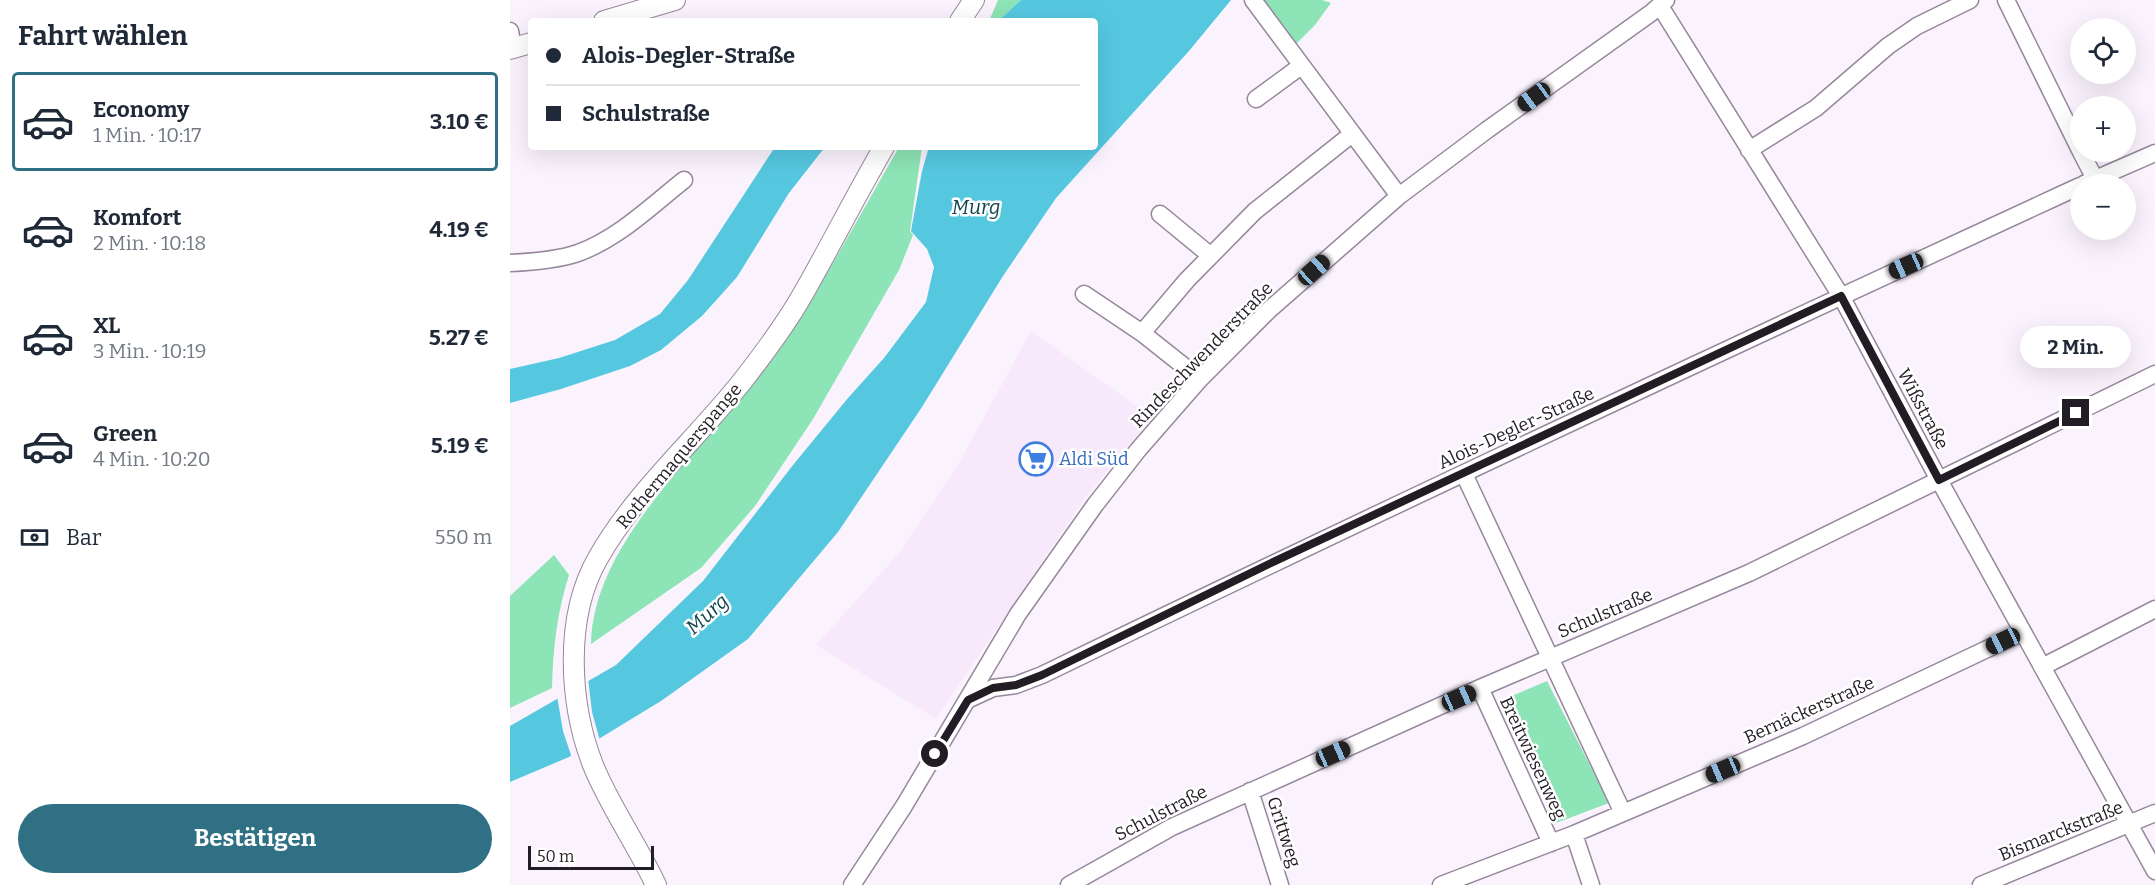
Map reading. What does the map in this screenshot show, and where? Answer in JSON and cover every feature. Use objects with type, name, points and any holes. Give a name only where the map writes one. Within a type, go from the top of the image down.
[{"type":"street","points":[[614,18],[675,0]]},
{"type":"street","points":[[962,18],[974,0]]},
{"type":"street","points":[[1253,0],[1398,196]]},
{"type":"street","points":[[1749,150],[1816,108],[1888,46],[1917,26],[1970,0]]},
{"type":"street","points":[[2006,0],[2070,129]]},
{"type":"street","name":"Wißstraße","points":[[1663,3],[1749,150],[1841,296],[1939,480],[2155,871]]},
{"type":"street","name":"Rindeschwenderstraße","points":[[852,885],[898,815],[1018,614],[1095,505],[1138,450],[1200,379],[1269,310],[1398,196],[1663,3]]},
{"type":"street","points":[[1256,99],[1301,66]]},
{"type":"street","points":[[1142,333],[1187,280],[1255,211],[1352,134]]},
{"type":"street","name":"Rothermaquerspange","points":[[657,885],[641,852],[606,793],[593,764],[580,723],[574,689],[573,658],[583,595],[597,560],[620,524],[645,491],[724,402],[774,339],[802,296],[882,150]]},
{"type":"street","name":"Alois-Degler-Straße","points":[[2107,174],[2155,153]]},
{"type":"street","points":[[510,263],[530,262],[577,253],[618,233],[684,180]]},
{"type":"street","name":"Alois-Degler-Straße","points":[[968,700],[993,688],[1016,685],[1042,675],[1269,564],[2070,191]]},
{"type":"street","points":[[1160,214],[1211,256]]},
{"type":"street","points":[[1083,294],[1142,333],[1200,379]]},
{"type":"street","name":"Schulstraße","points":[[1069,885],[1172,827],[1480,688],[1749,573],[2155,374]]},
{"type":"street","points":[[1464,474],[1623,813]]},
{"type":"street","points":[[2042,667],[2155,609]]},
{"type":"street","name":"Bernäckerstraße","points":[[1441,885],[1574,834],[1803,736],[2023,632]]},
{"type":"street","name":"Breitwiesenweg","points":[[1480,688],[1551,843]]},
{"type":"street","name":"Grittweg","points":[[1250,791],[1280,885]]},
{"type":"street","name":"Bismarckstraße","points":[[1982,885],[2155,813]]},
{"type":"street","name":"Breitwiesenweg","points":[[1574,834],[1591,885]]},
{"type":"shaded area","points":[[1031,331],[1152,417],[1085,498],[936,719],[816,645],[899,553],[959,463]]},
{"type":"green space","points":[[998,0],[1021,0],[1001,18],[990,18]]},
{"type":"green space","points":[[1260,0],[1322,0],[1331,3],[1315,25],[1295,45]]},
{"type":"green space","points":[[897,150],[922,150],[910,231],[913,235],[899,270],[813,419],[755,506],[701,568],[591,644],[597,604],[612,565],[635,527],[662,490],[751,386],[775,354],[854,226]]},
{"type":"green space","points":[[554,555],[569,575],[556,631],[552,688],[510,708],[510,596]]},
{"type":"green space","points":[[1547,681],[1609,803],[1556,823],[1500,701]]},
{"type":"water","name":"Murg","points":[[1021,0],[1231,0],[1189,51],[1056,198],[1003,276],[922,407],[838,532],[748,639],[661,701],[569,757],[510,782],[510,726],[616,665],[703,581],[793,465],[884,358],[926,302],[934,267],[927,249],[911,231],[928,150],[1098,150],[1098,18],[1001,18]]},
{"type":"water","points":[[773,150],[823,150],[789,193],[737,277],[702,316],[661,350],[630,366],[510,403],[510,369],[559,358],[615,340],[660,314],[688,280]]},
{"type":"pier","points":[[588,678],[592,712],[600,741],[572,758],[563,731],[557,696]]},
{"type":"place","name":"Aldi Süd","points":[[1036,459]]},
{"type":"route","points":[[935,754],[968,700],[993,688],[1016,685],[1042,675],[1269,564],[1841,296],[1939,480],[2076,413]]}]
